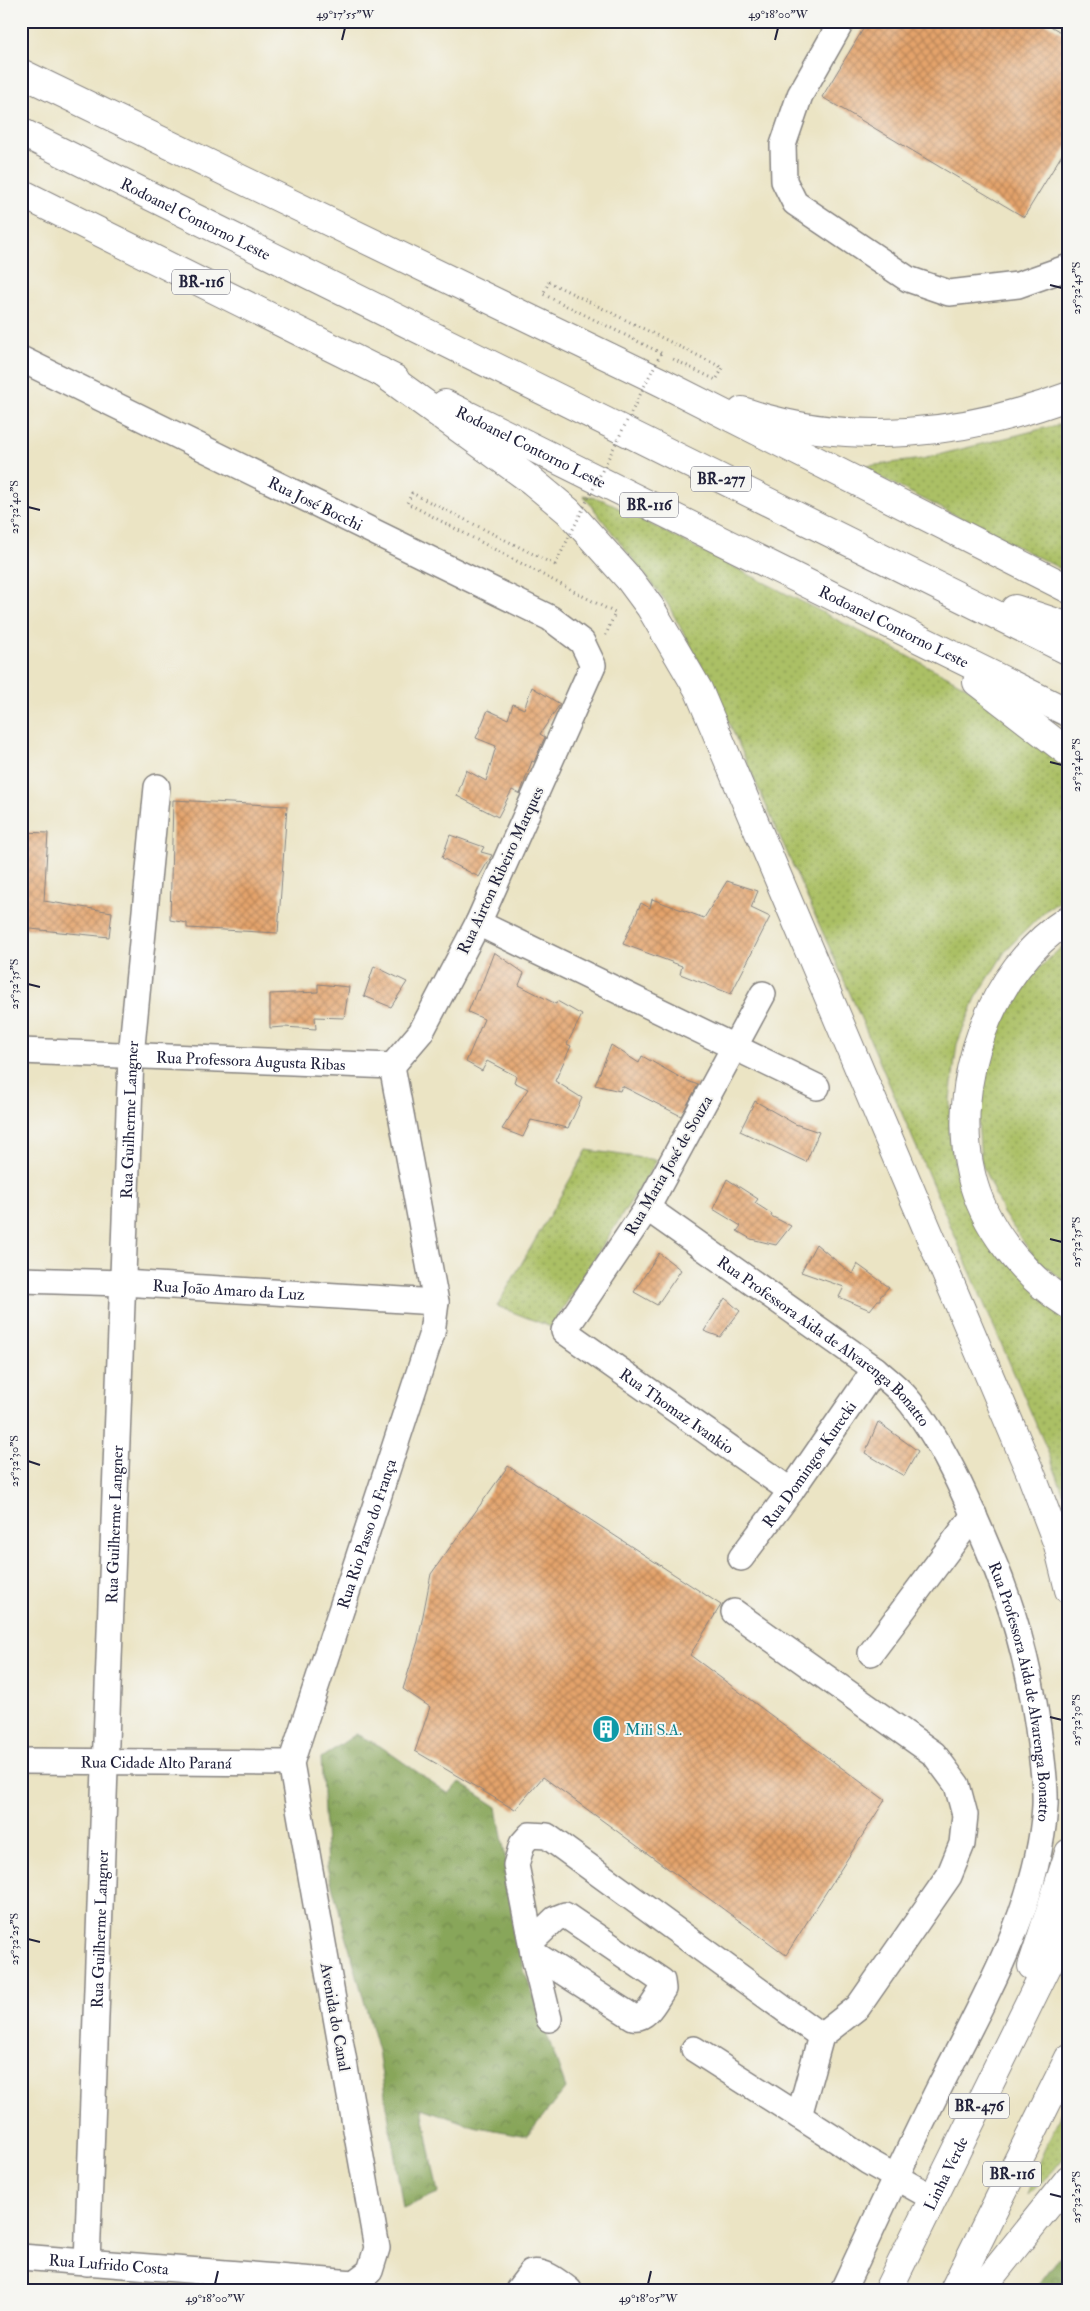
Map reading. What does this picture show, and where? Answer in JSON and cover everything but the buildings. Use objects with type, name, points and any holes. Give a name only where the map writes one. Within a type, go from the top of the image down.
[{"type":"highway","points":[[21,73],[661,382],[1069,588]]},
{"type":"highway","name":"Rodoanel Contorno Leste","points":[[21,132],[1069,651]]},
{"type":"highway","name":"Rodoanel Contorno Leste","points":[[21,193],[1069,713]]},
{"type":"highway","points":[[380,372],[532,481],[568,511],[630,580],[645,600],[698,689],[1032,1474],[1058,1545],[1069,1590]]},
{"type":"highway","points":[[661,382],[753,414],[813,428],[872,433],[920,432],[975,425],[1027,412],[1069,396]]},
{"type":"highway","points":[[920,578],[1069,626]]},
{"type":"highway","name":"BR-116","points":[[918,638],[1008,704],[1069,753]]},
{"type":"highway","points":[[1069,919],[1054,928],[1026,957],[1001,991],[983,1029],[971,1070],[964,1109],[971,1174],[984,1210],[1008,1249],[1037,1282],[1069,1305]]},
{"type":"highway","points":[[1007,2048],[1069,1854]]},
{"type":"highway","name":"Linha Verde","points":[[888,2290],[1069,1922]]},
{"type":"highway","name":"BR-116","points":[[954,2290],[1069,2058]]},
{"type":"highway","points":[[980,2290],[1069,2179]]},
{"type":"street","points":[[842,21],[800,95],[783,145],[784,181],[795,203],[908,280],[949,293],[1018,285],[1069,267]]},
{"type":"street","name":"Rua José Bocchi","points":[[21,359],[550,618],[582,642],[593,665]]},
{"type":"street","name":"Rua Airton Ribeiro Marques","points":[[392,1066],[421,1032],[478,923],[593,665]]},
{"type":"street","name":"Rua Guilherme Langner","points":[[86,2263],[131,1056],[156,787]]},
{"type":"street","points":[[478,923],[817,1087]]},
{"type":"street","name":"Rua Maria José de Souza","points":[[564,1331],[647,1208],[763,994]]},
{"type":"street","name":"Rua Professora Augusta Ribas","points":[[21,1051],[392,1066]]},
{"type":"street","name":"Rua Rio Passo do França","points":[[291,1763],[432,1333],[436,1302],[392,1066]]},
{"type":"street","name":"Rua Professora Aida de Alvarenga Bonatto","points":[[647,1208],[875,1369],[904,1396],[931,1430],[974,1514],[1007,1592],[1023,1648],[1038,1729],[1045,1805],[1041,1840],[1025,1901],[1006,1951],[843,2290]]},
{"type":"street","name":"Rua João Amaro da Luz","points":[[21,1280],[123,1283],[436,1302]]},
{"type":"street","name":"Rua Thomaz Ivankio","points":[[564,1331],[791,1491]]},
{"type":"street","name":"Rua Domingos Kurecki","points":[[741,1558],[791,1491],[875,1369]]},
{"type":"street","points":[[870,1653],[974,1514]]},
{"type":"street","points":[[734,1612],[934,1754],[957,1785],[965,1815],[962,1844],[949,1876],[858,2008],[821,2036],[799,2116]]},
{"type":"street","name":"Rua Cidade Alto Paraná","points":[[21,1760],[291,1763]]},
{"type":"street","name":"Avenida do Canal","points":[[291,1763],[377,2248],[370,2271]]},
{"type":"street","points":[[549,2019],[532,1947],[516,1865],[522,1844],[530,1835],[547,1836],[821,2036]]},
{"type":"street","points":[[565,1916],[662,1981],[663,1989],[644,2016],[633,2017],[532,1947],[555,1919],[565,1916]]},
{"type":"street","points":[[694,2049],[867,2161],[933,2198]]},
{"type":"street","name":"Rua Lufrido Costa","points":[[21,2257],[354,2283],[370,2271]]},
{"type":"street","points":[[518,2290],[531,2273],[537,2272],[543,2273],[569,2290]]},
{"type":"path","points":[[593,665],[615,613],[407,503],[412,493],[555,565],[661,353],[543,294],[549,282],[722,368],[716,380],[673,358],[661,382]]},
{"type":"green space","points":[[1069,422],[1069,573],[860,467],[922,459]]},
{"type":"green space","points":[[583,495],[603,500],[947,676],[977,693],[1069,770],[1069,897],[1048,908],[1006,950],[976,998],[957,1044],[950,1099],[950,1142],[962,1191],[986,1238],[1069,1316],[1069,1508],[1048,1452],[856,1007],[714,689],[667,603]]},
{"type":"green space","points":[[1069,940],[1069,1285],[1035,1258],[1003,1213],[981,1162],[977,1104],[987,1049],[1013,993]]},
{"type":"green space","points":[[587,1150],[657,1160],[551,1327],[497,1306]]},
{"type":"green space","points":[[356,1734],[380,1746],[449,1794],[459,1782],[497,1807],[524,1970],[566,2088],[527,2136],[473,2126],[422,2108],[438,2193],[403,2208],[378,2051],[327,1867],[321,1758]]},
{"type":"green space","points":[[1069,2094],[1069,2151],[1053,2171],[1028,2195],[1038,2164]]},
{"type":"green space","points":[[1069,2245],[1069,2290],[1034,2290]]},
{"type":"place","name":"Mili S.A.","points":[[606,1729]]}]
